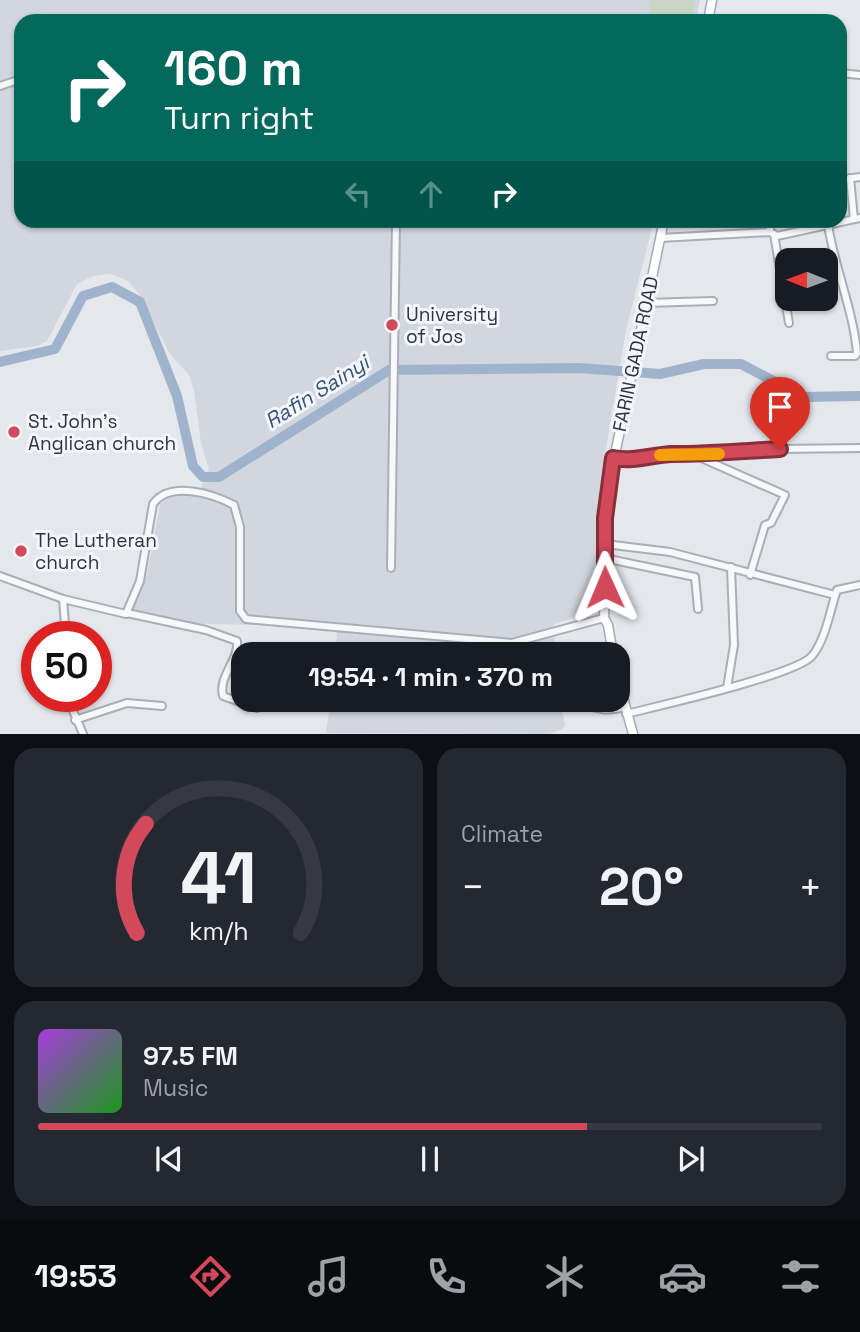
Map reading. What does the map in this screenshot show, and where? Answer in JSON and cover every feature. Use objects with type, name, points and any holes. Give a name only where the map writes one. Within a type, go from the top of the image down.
[{"type":"main road","name":"FARIN GADA ROAD","points":[[611,642],[604,618],[604,558],[613,458],[662,228]]},
{"type":"main road","points":[[626,712],[633,733]]},
{"type":"street","points":[[847,179],[860,177]]},
{"type":"street","points":[[850,178],[857,218]]},
{"type":"street","points":[[391,568],[397,228]]},
{"type":"street","points":[[771,228],[789,323]]},
{"type":"street","points":[[660,238],[772,232],[777,236],[814,228]]},
{"type":"street","points":[[828,228],[835,267],[852,314],[857,353],[855,356],[831,356]]},
{"type":"street","points":[[645,303],[713,301]]},
{"type":"street","points":[[613,458],[626,460],[673,454],[697,456],[780,449],[860,449]]},
{"type":"street","points":[[697,456],[785,495],[771,523],[765,525],[750,575]]},
{"type":"street","points":[[127,613],[140,581],[153,504],[168,493],[190,491],[234,505],[240,527],[240,611],[246,619],[512,643],[604,618]]},
{"type":"street","points":[[605,544],[670,552],[835,595]]},
{"type":"street","points":[[604,558],[695,577],[698,609]]},
{"type":"street","points":[[727,688],[734,645],[731,568]]},
{"type":"street","points":[[0,576],[63,599],[206,630],[237,642]]},
{"type":"street","points":[[630,709],[727,688],[775,674],[809,659],[820,640],[837,590],[860,585]]},
{"type":"street","points":[[63,599],[65,621]]},
{"type":"street","points":[[231,664],[222,684],[223,696],[231,699]]},
{"type":"street","points":[[75,720],[127,703],[162,706]]},
{"type":"street","points":[[74,712],[83,733]]},
{"type":"shaded area","name":"University of Jos","points":[[0,0],[700,0],[697,14],[14,14],[14,228],[652,228],[626,330],[605,454],[600,499],[595,611],[554,624],[555,642],[336,642],[337,634],[334,631],[297,626],[177,623],[131,612],[147,575],[160,505],[167,497],[193,494],[200,490],[209,469],[201,443],[194,390],[189,375],[170,354],[139,294],[128,281],[111,274],[93,276],[77,284],[47,341],[37,346],[0,351]]},
{"type":"shaded area","points":[[329,712],[562,712],[565,725],[563,729],[549,734],[326,733]]},
{"type":"green space","points":[[651,0],[696,0],[693,14],[649,14]]},
{"type":"waterway","name":"Rafin Sainyi","points":[[0,362],[55,349],[83,296],[112,287],[140,302],[177,396],[193,466],[203,477],[219,477],[389,370],[579,368],[660,374],[704,364],[741,364],[804,397],[860,396]]},
{"type":"slow traffic","points":[[660,455],[719,454]]},
{"type":"place","name":"University of Jos","points":[[392,325]]},
{"type":"place","name":"St. John's Anglican church","points":[[14,432]]},
{"type":"place","name":"The Lutheran church","points":[[21,551]]},
{"type":"route","points":[[605,587],[605,518],[613,458],[643,460],[659,455],[697,456],[780,449]]}]
